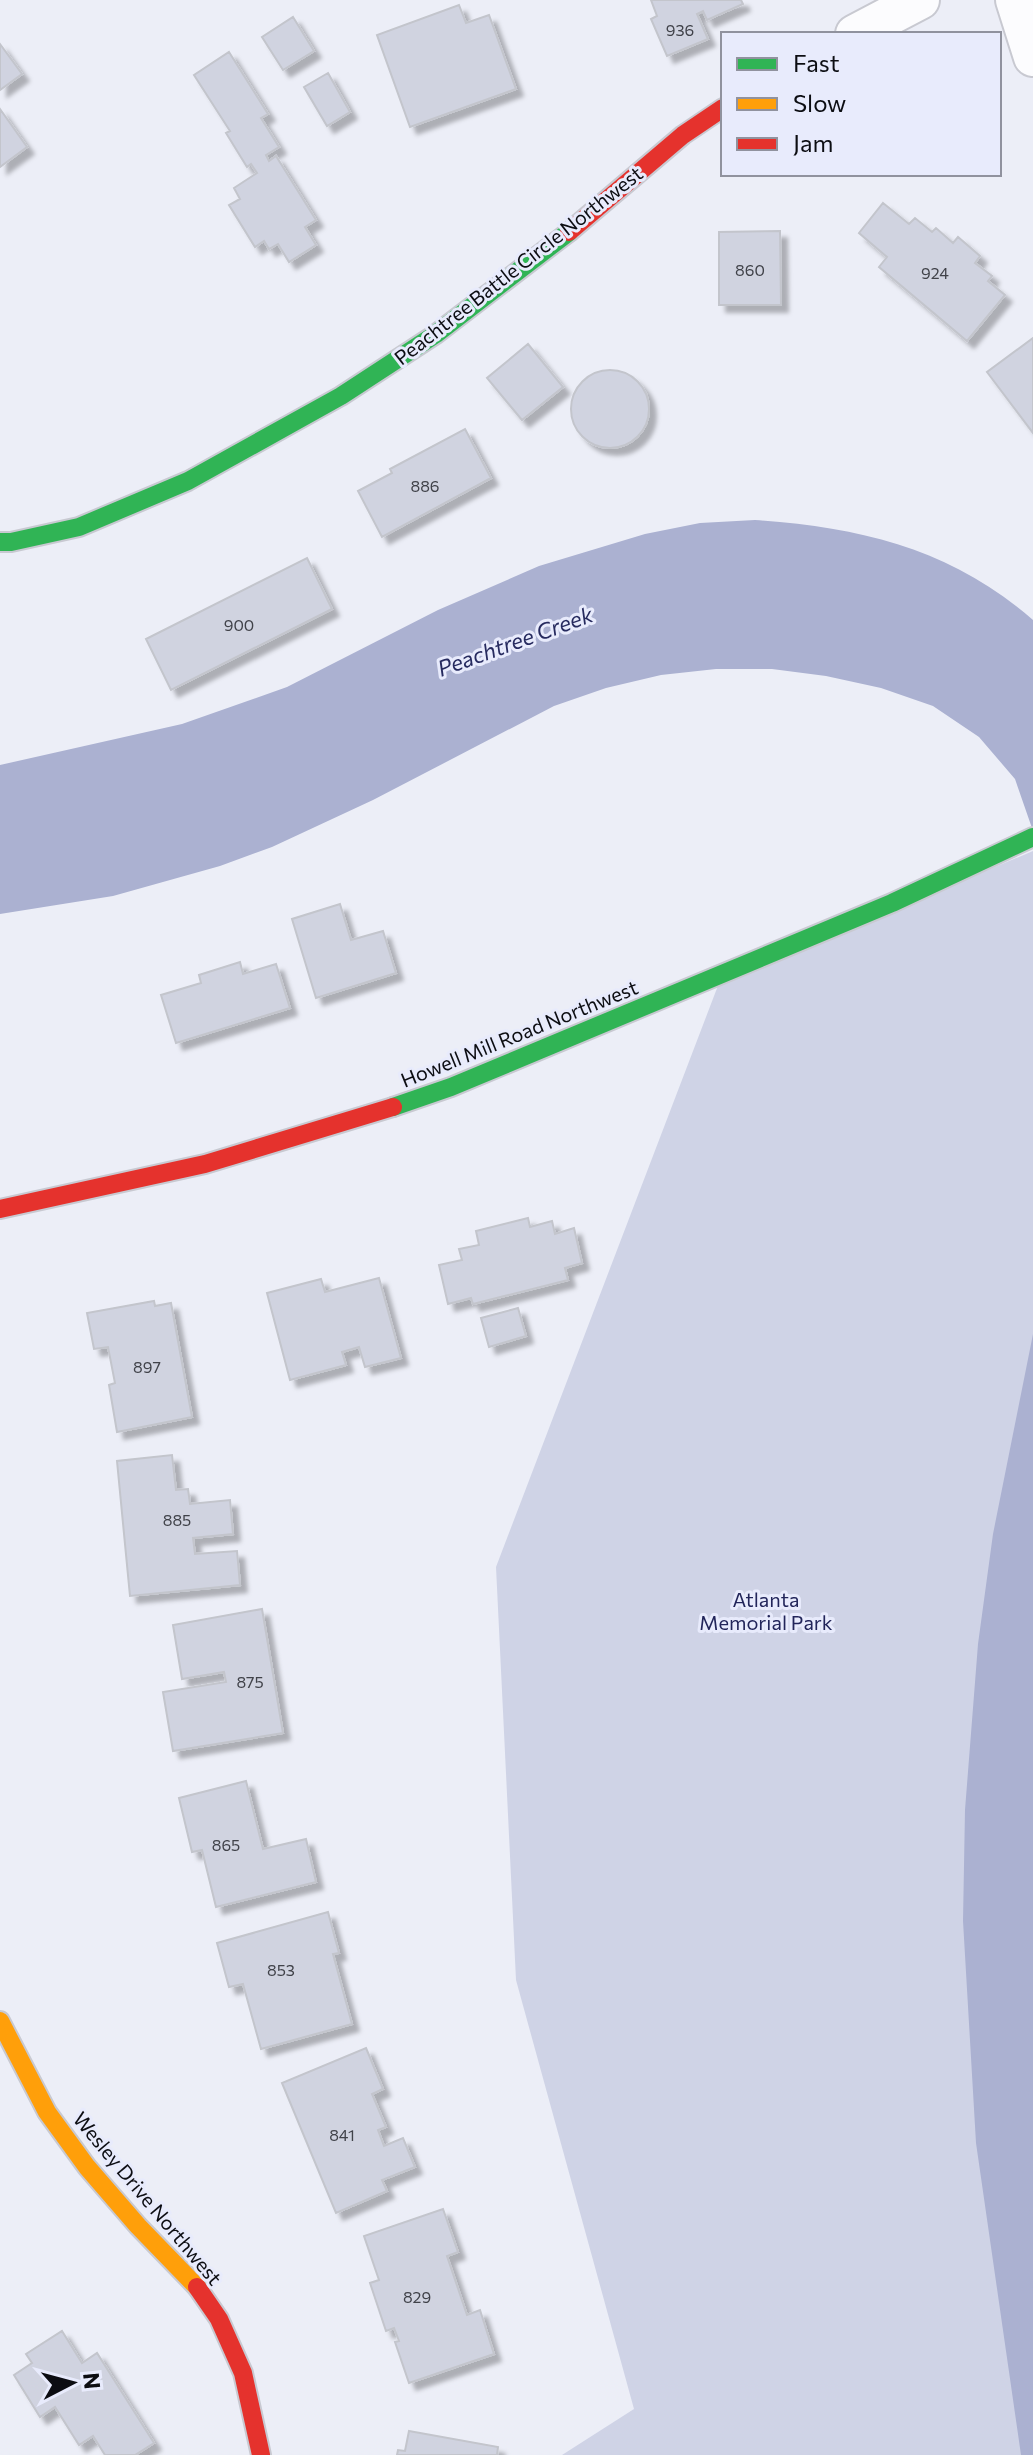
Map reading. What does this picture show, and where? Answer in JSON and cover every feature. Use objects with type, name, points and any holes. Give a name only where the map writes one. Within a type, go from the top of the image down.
[{"type":"street","points":[[859,32],[920,0]]},
{"type":"street","points":[[1015,0],[1033,57]]},
{"type":"street","name":"Peachtree Battle Circle Northwest","points":[[0,542],[79,527],[188,481],[341,396],[436,334],[601,207],[683,135],[721,109]]},
{"type":"street","name":"Howell Mill Road Northwest","points":[[0,1209],[205,1164],[424,1096],[580,1035],[892,903],[1033,837]]},
{"type":"street","name":"Wesley Drive Northwest","points":[[0,2021],[47,2112],[79,2156],[138,2226],[191,2278],[219,2319],[243,2373],[261,2455]]},
{"type":"green space","name":"Atlanta Memorial Park","points":[[1033,851],[1033,2455],[562,2455],[634,2409],[516,1980],[496,1567],[719,983]]},
{"type":"water","name":"Peachtree Creek","points":[[755,520],[831,529],[903,546],[970,575],[1033,620],[1033,831],[1015,779],[979,737],[933,706],[881,688],[826,676],[772,669],[716,669],[661,675],[606,688],[554,706],[373,800],[272,847],[220,866],[113,896],[0,914],[0,765],[182,724],[287,687],[438,610],[539,566],[645,534],[700,523]]},
{"type":"water","points":[[1033,1334],[1033,2455],[1021,2455],[976,2143],[963,1921],[965,1810],[978,1644],[993,1534]]},
{"type":"building","points":[[651,0],[741,0],[743,4],[707,20],[703,11],[697,14],[708,39],[667,56],[651,19],[657,16]]},
{"type":"building","points":[[459,5],[466,23],[489,15],[516,89],[410,127],[377,35]]},
{"type":"building","points":[[293,17],[314,51],[283,70],[262,37]]},
{"type":"building","points":[[0,44],[22,74],[0,90]]},
{"type":"building","points":[[229,52],[268,114],[261,118],[279,147],[266,155],[269,161],[276,156],[316,220],[305,227],[316,245],[289,262],[278,244],[269,249],[264,241],[255,247],[229,205],[240,199],[234,188],[257,173],[251,164],[247,167],[226,133],[230,131],[194,75]]},
{"type":"building","points":[[328,73],[350,112],[327,126],[304,87]]},
{"type":"building","points":[[0,109],[27,147],[0,167]]},
{"type":"building","points":[[883,203],[909,224],[915,218],[932,232],[936,228],[953,243],[958,237],[980,256],[975,263],[992,276],[988,281],[1005,295],[967,341],[879,267],[887,257],[859,233]]},
{"type":"building","points":[[780,231],[781,305],[719,305],[719,232]]},
{"type":"building","points":[[1033,338],[1033,433],[987,372]]},
{"type":"building","points":[[528,344],[563,387],[522,420],[487,378]]},
{"type":"building","points":[[610,370],[625,373],[638,381],[646,394],[649,409],[646,424],[638,437],[625,445],[610,448],[595,445],[582,437],[574,424],[571,409],[574,394],[582,381],[595,373]]},
{"type":"building","points":[[465,429],[491,478],[382,537],[358,491],[392,473],[390,469]]},
{"type":"building","points":[[307,558],[332,609],[171,690],[146,639]]},
{"type":"building","points":[[340,904],[351,940],[383,931],[396,973],[316,998],[292,919]]},
{"type":"building","points":[[240,962],[243,974],[276,964],[290,1008],[176,1043],[161,995],[201,983],[199,975]]},
{"type":"building","points":[[528,1218],[530,1227],[552,1221],[555,1234],[574,1228],[582,1263],[565,1268],[568,1280],[473,1304],[471,1298],[448,1304],[439,1265],[462,1260],[459,1249],[479,1245],[476,1231]]},
{"type":"building","points":[[379,1278],[401,1358],[365,1367],[359,1347],[342,1352],[346,1365],[290,1380],[267,1293],[321,1279],[325,1292]]},
{"type":"building","points":[[154,1301],[155,1306],[171,1303],[192,1417],[117,1432],[109,1385],[115,1383],[108,1347],[94,1349],[87,1313]]},
{"type":"building","points":[[518,1308],[526,1336],[489,1347],[481,1318]]},
{"type":"building","points":[[172,1455],[176,1490],[188,1489],[190,1504],[230,1500],[233,1534],[193,1538],[195,1554],[237,1551],[240,1585],[130,1596],[117,1461]]},
{"type":"building","points":[[262,1609],[283,1733],[173,1751],[163,1692],[226,1682],[224,1672],[182,1679],[173,1625]]},
{"type":"building","points":[[246,1781],[263,1849],[306,1839],[316,1882],[216,1907],[202,1850],[192,1852],[179,1798]]},
{"type":"building","points":[[328,1912],[339,1953],[333,1954],[352,2024],[261,2049],[243,1984],[229,1987],[217,1943]]},
{"type":"building","points":[[366,2048],[383,2089],[372,2094],[386,2127],[378,2130],[384,2146],[403,2138],[415,2167],[382,2180],[387,2191],[336,2213],[282,2083]]},
{"type":"building","points":[[443,2209],[458,2252],[447,2256],[467,2315],[480,2310],[494,2354],[409,2383],[395,2342],[399,2341],[394,2328],[386,2331],[370,2283],[379,2280],[364,2236]]},
{"type":"building","points":[[62,2331],[82,2363],[97,2353],[154,2443],[135,2455],[105,2455],[93,2436],[79,2445],[55,2407],[40,2417],[14,2375],[32,2363],[26,2354]]},
{"type":"building","points":[[409,2431],[498,2447],[497,2455],[397,2455],[398,2450],[405,2451]]},
{"type":"traffic: fast","points":[[0,542],[79,527],[188,481],[341,396],[436,334],[569,232]]},
{"type":"traffic: fast","points":[[393,1107],[451,1087],[892,903],[1033,837]]},
{"type":"traffic: slow","points":[[0,2021],[47,2112],[87,2167],[197,2287]]},
{"type":"traffic: jam","points":[[569,232],[683,135],[721,109]]},
{"type":"traffic: jam","points":[[0,1209],[205,1164],[393,1107]]},
{"type":"traffic: jam","points":[[197,2287],[219,2319],[243,2373],[261,2455]]}]
